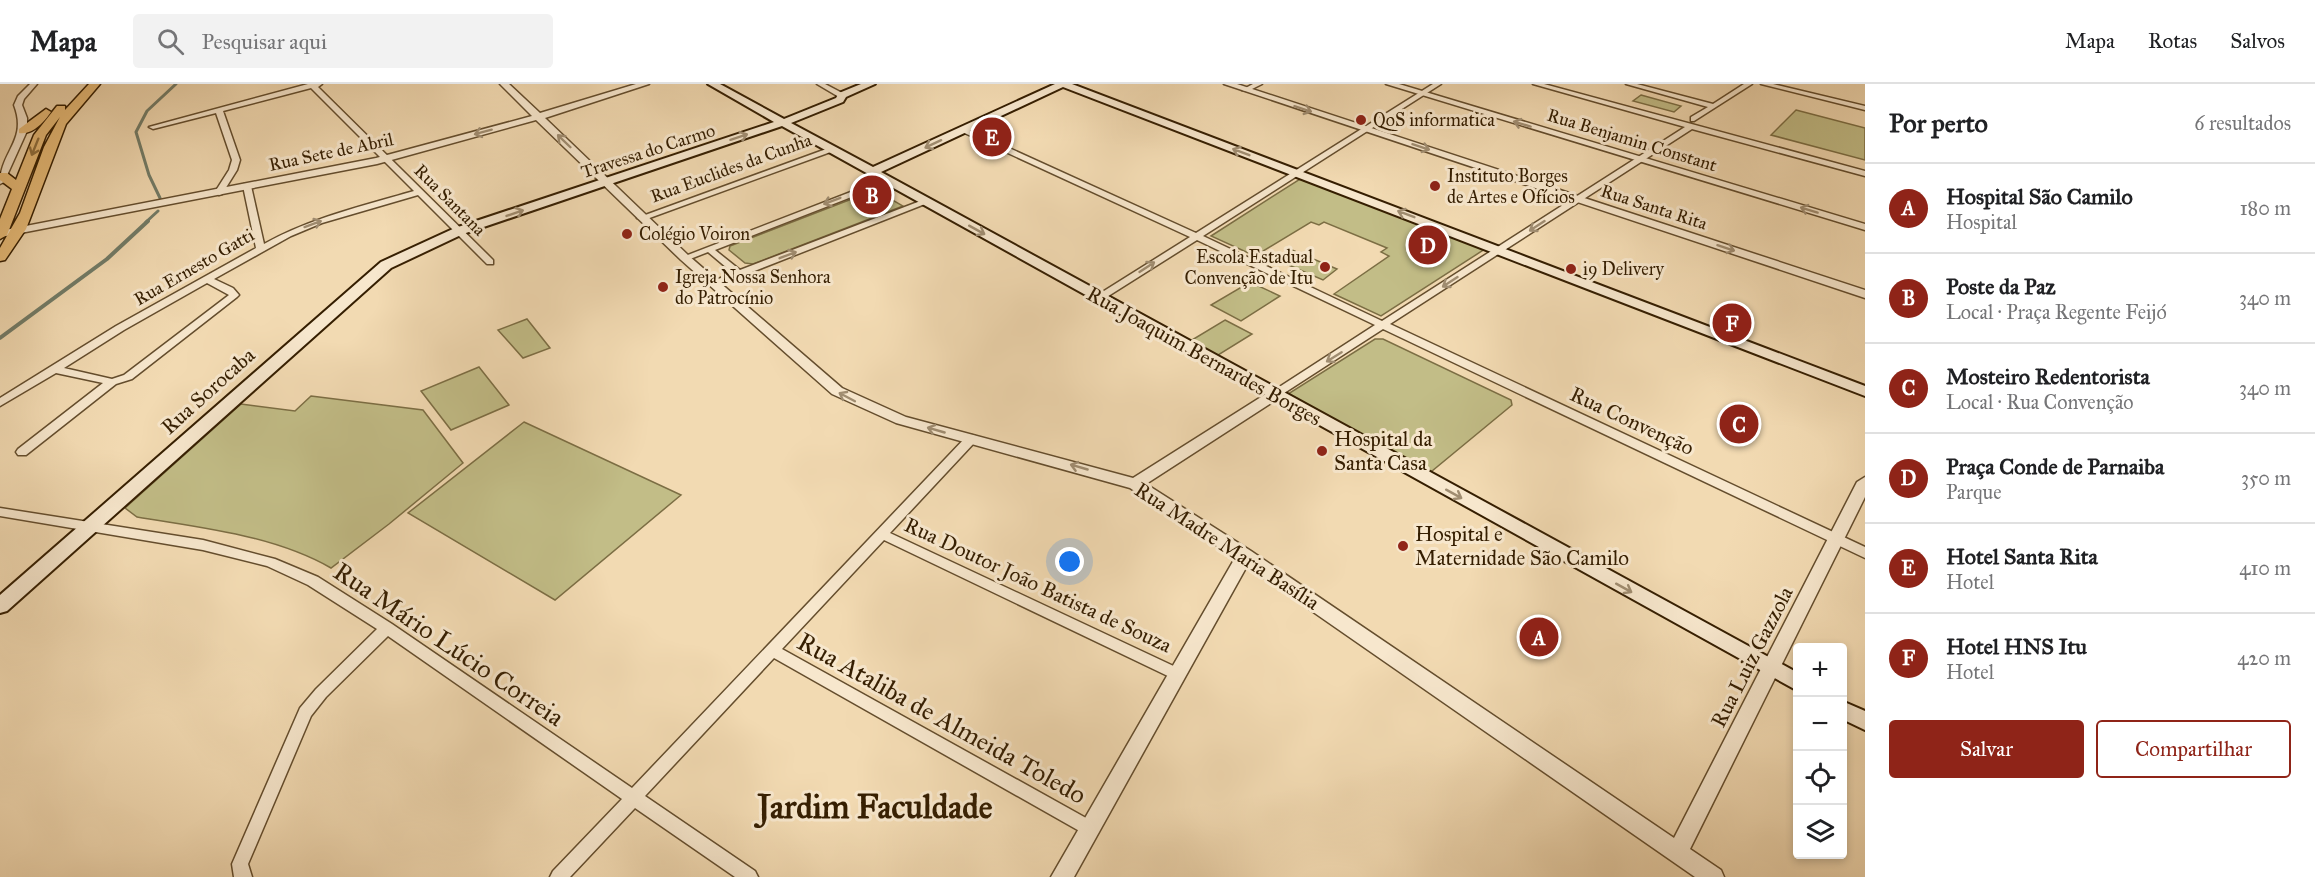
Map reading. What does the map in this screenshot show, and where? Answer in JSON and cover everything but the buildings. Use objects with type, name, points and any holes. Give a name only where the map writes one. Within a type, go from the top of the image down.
[{"type":"main road","points":[[0,234],[43,129],[82,84]]},
{"type":"main road","points":[[0,257],[19,231],[56,132],[95,84]]},
{"type":"main road","name":"Rua Joaquim Bernardes Borges","points":[[713,84],[1793,681]]},
{"type":"main road","name":"Travessa do Carmo","points":[[459,231],[782,123],[840,100],[842,95],[870,84]]},
{"type":"main road","points":[[872,172],[1063,84],[1865,391]]},
{"type":"main road","points":[[23,131],[35,124],[47,111],[69,99]]},
{"type":"main road","points":[[1,179],[19,188]]},
{"type":"main road","name":"Rua Sorocaba","points":[[0,606],[376,272],[399,258],[459,231]]},
{"type":"main road","points":[[1847,711],[1865,721]]},
{"type":"street","points":[[1,179],[23,131],[23,118],[18,105],[21,98],[34,84]]},
{"type":"street","name":"Rua Madre Maria Basília","points":[[504,84],[641,218],[837,392],[901,420],[1073,465],[1135,484],[1175,507],[1713,877]]},
{"type":"street","name":"Rua Sete de Abril","points":[[0,234],[386,159],[539,117],[645,84]]},
{"type":"street","points":[[820,84],[842,95]]},
{"type":"street","name":"Rua Santa Rita","points":[[1228,84],[1865,294]]},
{"type":"street","points":[[1246,90],[1259,84]]},
{"type":"street","name":"Rua Benjamin Constant","points":[[1390,84],[1865,227]]},
{"type":"street","points":[[1099,298],[1438,84]]},
{"type":"street","points":[[1536,84],[1693,122],[1865,174]]},
{"type":"street","points":[[1629,84],[1713,106]]},
{"type":"street","points":[[1135,484],[1579,199],[1640,159],[1713,106],[1749,84]]},
{"type":"street","points":[[1764,84],[1865,108]]},
{"type":"street","points":[[153,127],[315,85]]},
{"type":"street","name":"Rua Santana","points":[[315,85],[490,262]]},
{"type":"street","points":[[219,110],[236,160],[233,170],[219,192]]},
{"type":"street","name":"Rua Convenção","points":[[962,130],[1195,236],[1865,553]]},
{"type":"street","name":"Rua Euclides da Cunha","points":[[641,218],[832,150]]},
{"type":"street","points":[[685,258],[887,180]]},
{"type":"street","points":[[247,186],[260,248]]},
{"type":"street","name":"Rua Ernesto Gatti","points":[[0,403],[260,248],[319,221],[420,192]]},
{"type":"street","points":[[714,284],[926,202]]},
{"type":"street","points":[[709,249],[739,274]]},
{"type":"street","points":[[22,452],[112,382],[128,377],[234,295],[230,290],[206,279]]},
{"type":"street","points":[[54,369],[112,382]]},
{"type":"street","points":[[560,877],[971,439]]},
{"type":"street","name":"Rua Luiz Gazzola","points":[[1678,852],[1838,540],[1865,482]]},
{"type":"street","name":"Rua Mário Lúcio Correia","points":[[0,512],[203,544],[270,562],[313,581],[387,628],[749,877]]},
{"type":"street","name":"Rua Doutor João Batista de Souza","points":[[882,534],[1177,674]]},
{"type":"street","points":[[1062,877],[1245,555]]},
{"type":"street","points":[[243,877],[240,864],[306,712],[321,693],[387,628]]},
{"type":"street","name":"Rua Ataliba de Almeida Toledo","points":[[772,650],[1089,828]]},
{"type":"shaded area","points":[[1641,95],[1681,106],[1674,112],[1633,101]]},
{"type":"shaded area","points":[[1796,110],[1865,128],[1865,160],[1771,135]]},
{"type":"shaded area","points":[[1300,179],[1485,249],[1381,316],[1334,294],[1389,256],[1381,252],[1387,248],[1324,222],[1319,225],[1311,222],[1255,256],[1211,236]]},
{"type":"shaded area","points":[[875,190],[903,206],[753,264],[745,263],[729,250],[730,246]]},
{"type":"shaded area","points":[[1292,250],[1337,269],[1323,280],[1277,260]]},
{"type":"shaded area","points":[[1250,282],[1280,296],[1241,321],[1211,305]]},
{"type":"shaded area","points":[[527,319],[550,348],[523,358],[498,330]]},
{"type":"shaded area","points":[[1225,320],[1252,334],[1215,357],[1187,343]]},
{"type":"shaded area","points":[[1375,339],[1383,339],[1511,400],[1512,405],[1432,471],[1422,471],[1290,398],[1288,394]]},
{"type":"shaded area","points":[[479,367],[509,405],[451,430],[421,391]]},
{"type":"shaded area","points":[[311,396],[423,410],[463,463],[331,568],[309,557],[261,540],[212,529],[137,517],[125,508],[241,404],[295,411]]},
{"type":"shaded area","points":[[524,422],[681,495],[555,600],[408,513]]},
{"type":"waterway","points":[[160,198],[149,175],[136,132],[147,111],[176,84]]},
{"type":"waterway","points":[[146,222],[158,211]]},
{"type":"waterway","points":[[0,338],[107,259],[148,221]]},
{"type":"place","name":"QoS informatica","points":[[1361,120]]},
{"type":"place","name":"Hotel Santa Rita","points":[[992,137]]},
{"type":"place","name":"Instituto Borges de Artes e Ofícios","points":[[1435,186]]},
{"type":"place","name":"Poste da Paz","points":[[872,195]]},
{"type":"place","name":"Colégio Voiron","points":[[627,234]]},
{"type":"place","name":"Praça Conde de Parnaiba","points":[[1428,245]]},
{"type":"place","name":"Escola Estadual Convenção de Itu","points":[[1325,267]]},
{"type":"place","name":"i9 Delivery","points":[[1571,269]]},
{"type":"place","name":"Igreja Nossa Senhora do Patrocínio","points":[[663,287]]},
{"type":"place","name":"Hotel HNS Itu","points":[[1732,323]]},
{"type":"place","name":"Mosteiro Redentorista","points":[[1739,424]]},
{"type":"place","name":"Hospital da Santa Casa","points":[[1322,451]]},
{"type":"place","name":"Hospital e Maternidade São Camilo","points":[[1403,546]]},
{"type":"place","name":"Hospital São Camilo","points":[[1539,637]]},
{"type":"district","name":"Jardim Faculdade","points":[[875,806]]}]
